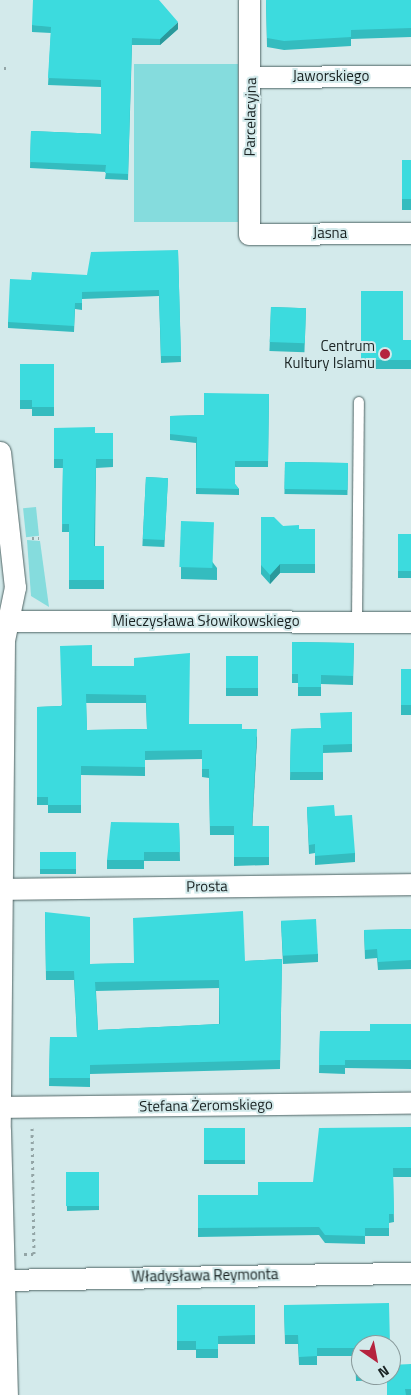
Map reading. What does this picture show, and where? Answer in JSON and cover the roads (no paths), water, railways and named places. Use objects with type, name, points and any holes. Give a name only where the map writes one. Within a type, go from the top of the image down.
[{"type":"street","name":"Parcelacyjna","points":[[248,234],[251,77],[249,0]]},
{"type":"street","name":"Jaworskiego","points":[[251,77],[411,76]]},
{"type":"street","name":"Jasna","points":[[248,234],[411,233]]},
{"type":"street","points":[[0,452],[14,555],[15,594],[5,621],[4,640],[0,1130],[2,1280],[7,1395]]},
{"type":"street","name":"Mieczysława Słowikowskiego","points":[[5,621],[411,622]]},
{"type":"street","name":"Prosta","points":[[2,878],[411,884]]},
{"type":"street","name":"Stefana Żeromskiego","points":[[0,1107],[411,1103]]},
{"type":"street","name":"Władysława Reymonta","points":[[2,1280],[411,1273]]},
{"type":"lane","points":[[357,621],[359,402]]},
{"type":"place","name":"Centrum Kultury Islamu","points":[[385,354]]}]
